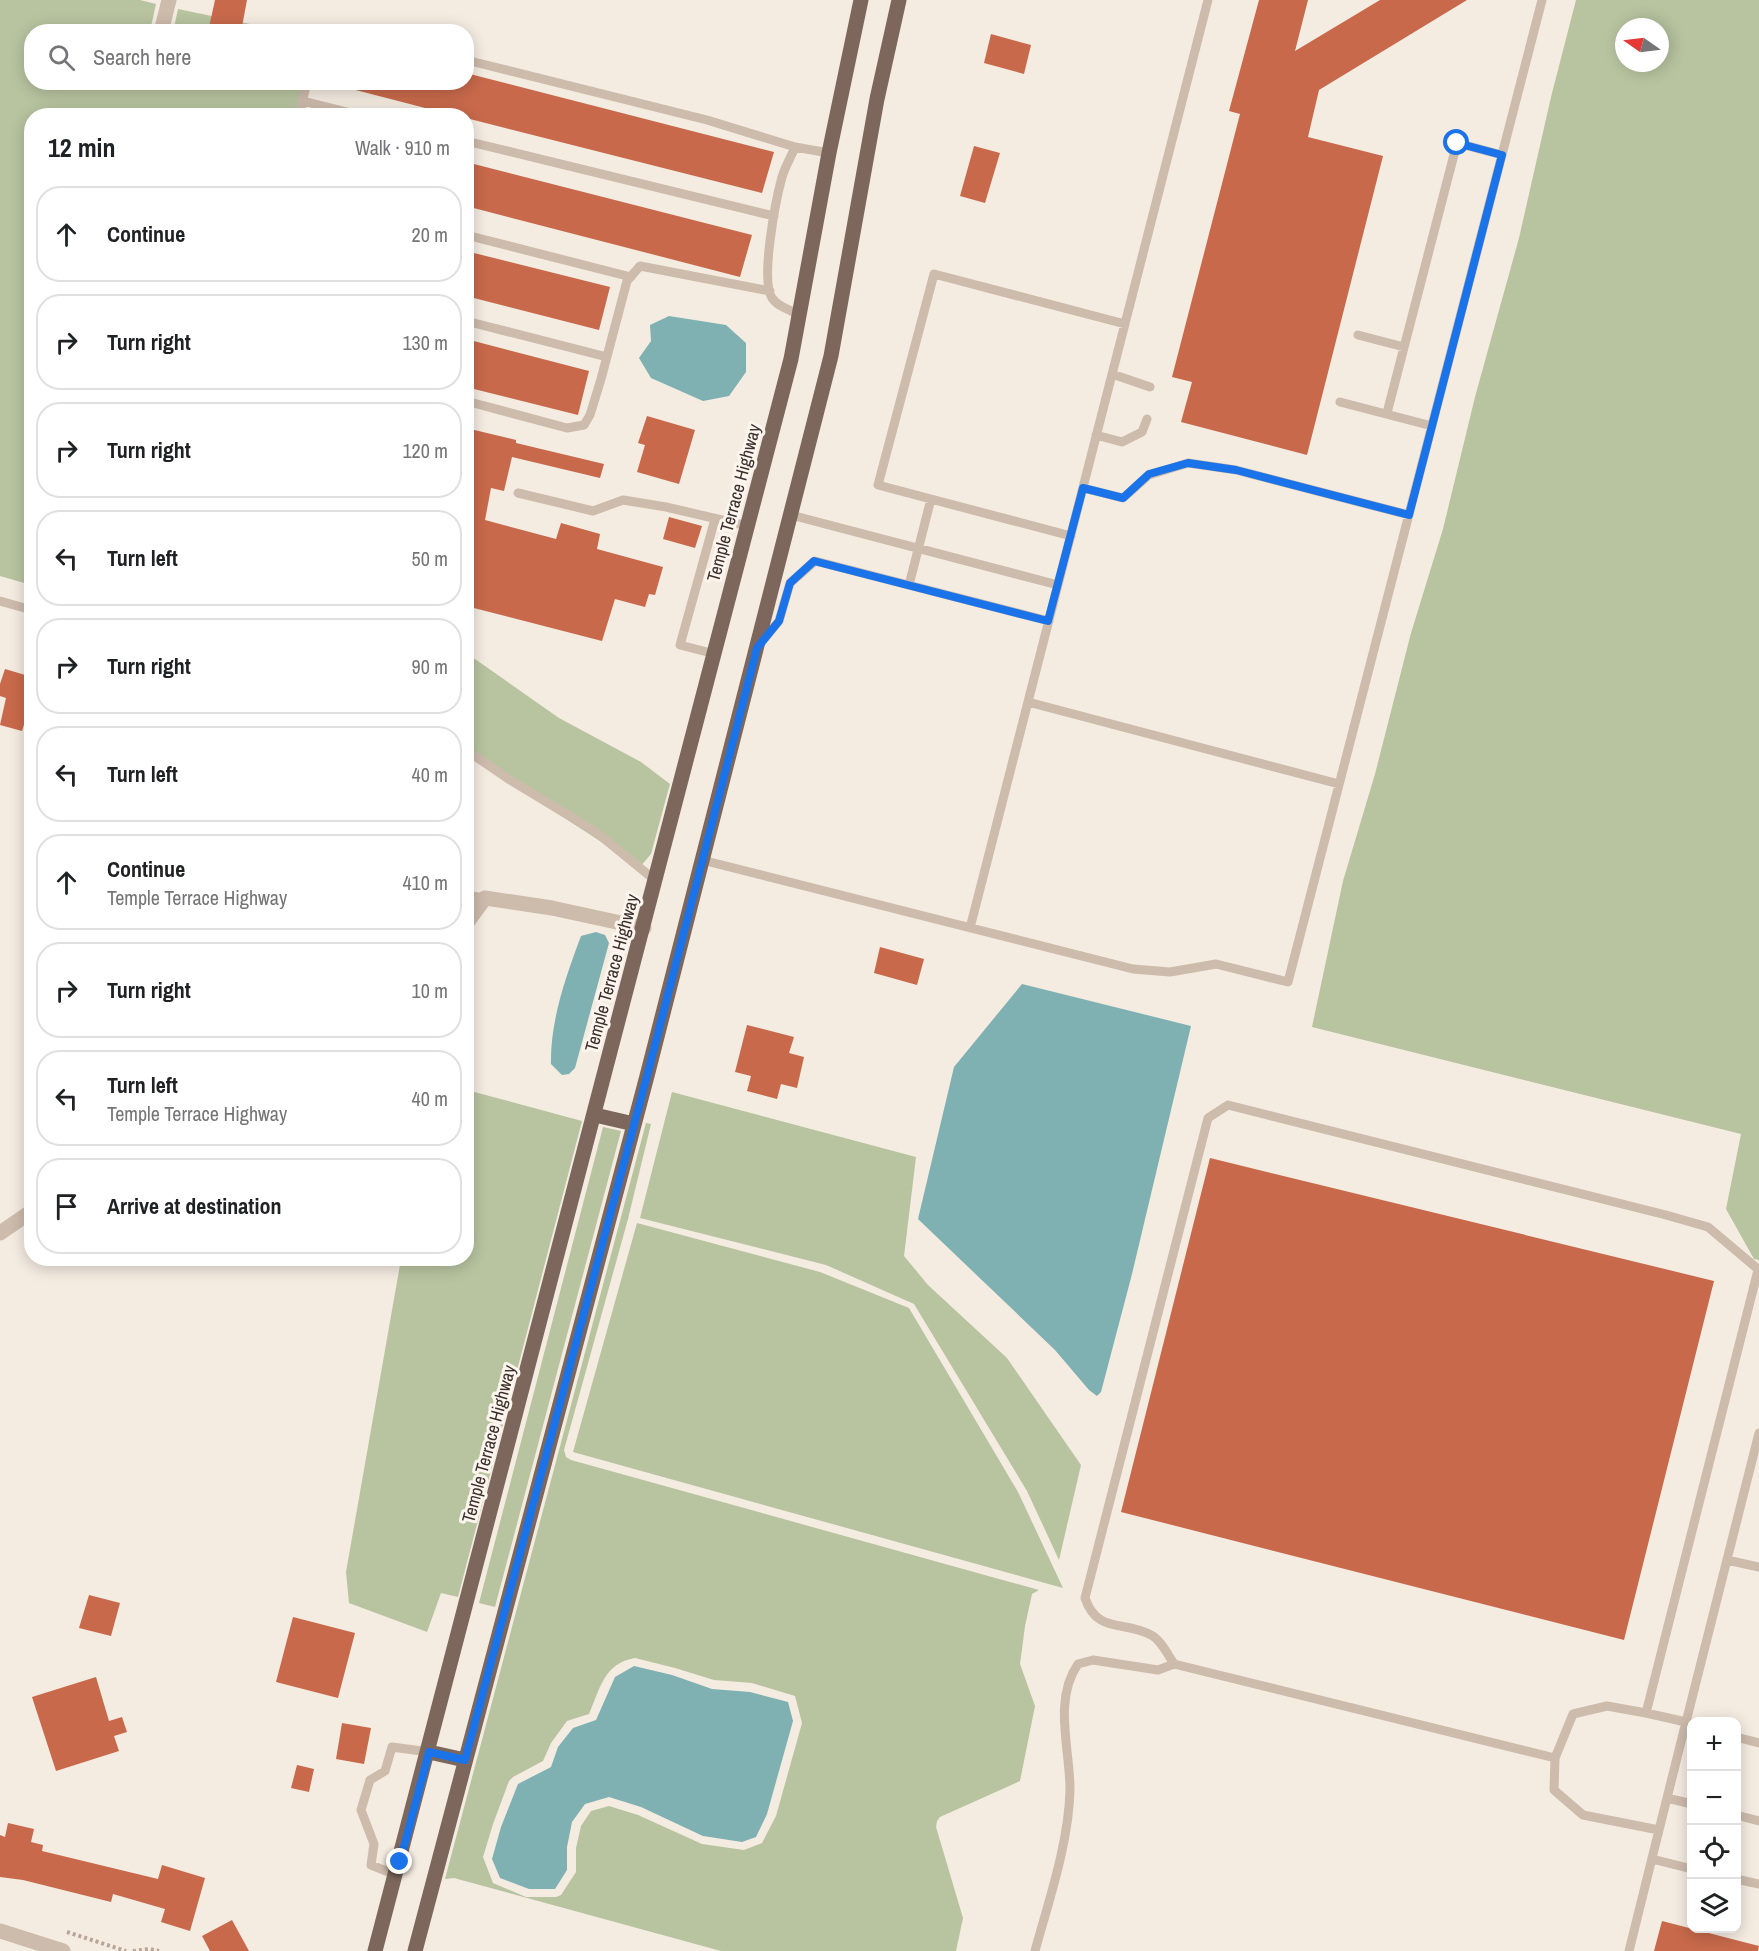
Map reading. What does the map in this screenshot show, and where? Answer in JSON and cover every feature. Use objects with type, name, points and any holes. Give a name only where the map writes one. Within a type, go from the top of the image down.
[{"type":"main road","name":"Temple Terrace Highway","points":[[375,1951],[429,1752],[791,359],[829,153],[861,0]]},
{"type":"main road","points":[[415,1951],[634,1124],[831,356],[878,99],[899,0]]},
{"type":"main road","points":[[595,1115],[634,1124]]},
{"type":"main road","points":[[429,1752],[465,1760]]},
{"type":"street","points":[[164,24],[169,0]]},
{"type":"street","points":[[474,913],[485,898],[552,908],[644,928]]},
{"type":"street","points":[[0,1233],[24,1216]]},
{"type":"street","points":[[0,1931],[63,1951]]},
{"type":"lane","points":[[970,928],[1208,0]]},
{"type":"lane","points":[[702,860],[1133,969],[1170,972],[1216,964],[1288,982],[1542,0]]},
{"type":"lane","points":[[474,62],[707,120],[795,147],[829,153]]},
{"type":"lane","points":[[301,108],[305,90]]},
{"type":"lane","points":[[303,101],[331,108]]},
{"type":"lane","points":[[474,143],[774,216]]},
{"type":"lane","points":[[1387,413],[1457,143],[1502,155]]},
{"type":"lane","points":[[795,147],[782,176],[771,233],[768,278],[771,297],[781,306],[800,315]]},
{"type":"lane","points":[[474,238],[631,277]]},
{"type":"lane","points":[[474,403],[567,428],[584,425],[590,415],[627,281],[640,266],[770,291]]},
{"type":"lane","points":[[1071,536],[878,485],[934,274],[1125,324]]},
{"type":"lane","points":[[474,323],[607,357]]},
{"type":"lane","points":[[1358,335],[1404,347]]},
{"type":"lane","points":[[1112,374],[1150,387]]},
{"type":"lane","points":[[1340,402],[1432,426]]},
{"type":"lane","points":[[1096,435],[1122,442],[1142,432],[1147,419]]},
{"type":"lane","points":[[1083,488],[1123,498],[1149,474],[1188,463],[1236,470],[1409,515]]},
{"type":"lane","points":[[519,493],[593,511],[623,500],[748,526]]},
{"type":"lane","points":[[909,585],[932,499]]},
{"type":"lane","points":[[791,514],[1058,585]]},
{"type":"lane","points":[[715,519],[680,645],[715,654]]},
{"type":"lane","points":[[757,648],[779,621],[790,583],[814,561],[1048,621]]},
{"type":"lane","points":[[0,601],[24,608]]},
{"type":"lane","points":[[1028,702],[1339,784]]},
{"type":"lane","points":[[474,755],[596,832],[656,881]]},
{"type":"lane","points":[[474,896],[485,898]]},
{"type":"lane","points":[[1174,1664],[1152,1635],[1100,1620],[1090,1611],[1085,1598],[1208,1118],[1228,1105],[1708,1227],[1759,1270],[1646,1713]]},
{"type":"lane","points":[[1690,1717],[1759,1433]]},
{"type":"lane","points":[[1727,1560],[1759,1567]]},
{"type":"lane","points":[[1035,1951],[1066,1832],[1070,1789],[1065,1736],[1066,1696],[1071,1674],[1078,1664],[1093,1660],[1158,1670],[1174,1664],[1556,1758]]},
{"type":"lane","points":[[1659,1830],[1583,1815],[1554,1790],[1556,1758],[1573,1714],[1607,1706],[1687,1723]]},
{"type":"lane","points":[[1629,1951],[1667,1798],[1687,1730]]},
{"type":"lane","points":[[1741,1738],[1759,1743]]},
{"type":"lane","points":[[396,1875],[371,1865],[374,1844],[361,1810],[370,1780],[385,1771],[392,1747],[429,1752]]},
{"type":"lane","points":[[1667,1798],[1687,1803]]},
{"type":"lane","points":[[1741,1816],[1759,1821]]},
{"type":"lane","points":[[1652,1859],[1687,1868]]},
{"type":"lane","points":[[1741,1880],[1759,1884]]},
{"type":"path","points":[[133,1951],[149,1949],[159,1951]]},
{"type":"green space","points":[[0,0],[140,0],[156,4],[152,24],[24,24],[24,90],[302,90],[297,108],[24,108],[24,583],[0,576]]},
{"type":"green space","points":[[1576,0],[1759,0],[1759,1260],[1754,1259],[1726,1209],[1741,1134],[1312,1027],[1343,881],[1375,774],[1411,633],[1443,529],[1475,397],[1519,238]]},
{"type":"green space","points":[[178,9],[250,24],[175,24]]},
{"type":"green space","points":[[474,658],[559,718],[641,762],[670,784],[651,854],[640,867],[474,760]]},
{"type":"green space","points":[[474,1092],[582,1121],[458,1597],[441,1593],[427,1632],[349,1603],[346,1572],[400,1266],[474,1266]]},
{"type":"green space","points":[[672,1092],[916,1157],[904,1256],[928,1285],[1007,1358],[1081,1465],[1059,1560],[1027,1491],[914,1304],[826,1265],[640,1218]]},
{"type":"green space","points":[[646,1123],[651,1124],[628,1219],[564,1450],[566,1457],[1039,1590],[1032,1594],[1020,1664],[1035,1706],[1020,1781],[940,1817],[937,1821],[936,1827],[963,1918],[956,1951],[721,1951],[454,1878],[445,1879]],"holes":[[[635,1658],[714,1680],[752,1683],[795,1696],[802,1723],[776,1816],[762,1843],[744,1850],[702,1844],[638,1815],[609,1806],[591,1811],[581,1826],[576,1848],[576,1872],[561,1895],[526,1897],[493,1883],[483,1857],[509,1781],[543,1761],[551,1743],[567,1721],[589,1714],[600,1687],[616,1665]]]},
{"type":"green space","points":[[603,1127],[621,1131],[495,1607],[479,1603]]},
{"type":"green space","points":[[637,1223],[820,1272],[909,1308],[1018,1492],[1063,1588],[573,1452]]},
{"type":"water","points":[[669,316],[726,325],[746,343],[746,372],[729,396],[703,401],[651,378],[639,358],[651,341],[650,325]]},
{"type":"water","points":[[596,932],[605,935],[609,943],[575,1068],[569,1074],[562,1075],[551,1064],[556,1015],[581,936]]},
{"type":"water","points":[[1022,984],[1191,1026],[1132,1274],[1101,1392],[1097,1396],[1089,1390],[1055,1350],[918,1219],[954,1067]]},
{"type":"water","points":[[634,1666],[672,1675],[712,1689],[750,1692],[788,1702],[793,1721],[767,1814],[756,1837],[742,1842],[703,1836],[641,1807],[609,1797],[585,1804],[572,1822],[567,1847],[567,1870],[555,1889],[529,1889],[500,1878],[492,1859],[501,1827],[518,1784],[551,1767],[558,1747],[573,1728],[596,1720],[615,1677]]},
{"type":"building","points":[[215,0],[247,0],[242,24],[210,24]]},
{"type":"building","points":[[1259,0],[1308,0],[1295,51],[1380,0],[1467,0],[1319,90],[1308,137],[1383,156],[1307,455],[1181,422],[1192,382],[1172,377],[1240,114],[1229,111]]},
{"type":"building","points":[[991,34],[1031,45],[1024,74],[984,63]]},
{"type":"building","points":[[474,75],[774,152],[762,193],[474,120],[474,108],[425,108],[356,90],[474,90]]},
{"type":"building","points":[[974,146],[1000,153],[985,203],[960,196]]},
{"type":"building","points":[[474,164],[752,235],[740,277],[474,208]]},
{"type":"building","points":[[474,253],[610,287],[599,330],[474,298]]},
{"type":"building","points":[[474,341],[589,371],[578,415],[474,389]]},
{"type":"building","points":[[647,416],[695,430],[679,484],[637,472],[645,445],[638,443]]},
{"type":"building","points":[[474,430],[516,440],[516,443],[604,464],[600,478],[512,457],[504,491],[491,488],[485,520],[556,539],[561,523],[600,534],[597,549],[663,567],[655,595],[649,594],[645,607],[615,599],[602,641],[474,608]]},
{"type":"building","points":[[669,517],[702,526],[695,548],[663,539]]},
{"type":"building","points":[[5,669],[24,675],[22,731],[0,725],[6,698],[0,696],[0,684]]},
{"type":"building","points":[[880,947],[924,959],[917,985],[874,973]]},
{"type":"building","points":[[747,1025],[794,1037],[789,1053],[804,1057],[797,1088],[781,1084],[777,1099],[747,1091],[751,1076],[735,1072]]},
{"type":"building","points":[[1210,1158],[1714,1281],[1624,1640],[1121,1512]]},
{"type":"building","points":[[89,1595],[120,1603],[111,1636],[79,1628]]},
{"type":"building","points":[[293,1617],[355,1633],[338,1698],[276,1682]]},
{"type":"building","points":[[96,1677],[109,1721],[122,1717],[127,1732],[114,1736],[119,1751],[56,1771],[32,1697]]},
{"type":"building","points":[[342,1723],[371,1728],[364,1764],[336,1759]]},
{"type":"building","points":[[297,1765],[314,1769],[309,1792],[291,1788]]},
{"type":"building","points":[[8,1823],[34,1829],[31,1842],[43,1845],[42,1851],[158,1879],[162,1865],[205,1878],[190,1931],[161,1922],[165,1909],[113,1894],[111,1902],[23,1880],[0,1877],[0,1835],[5,1837]]},
{"type":"building","points":[[232,1920],[249,1951],[210,1951],[202,1936]]},
{"type":"building","points":[[1662,1921],[1687,1927],[1687,1933],[1709,1933],[1759,1946],[1758,1951],[1654,1951]]},
{"type":"route","points":[[400,1862],[429,1752],[465,1760],[647,1076],[757,648],[779,621],[790,583],[814,561],[1048,621],[1083,488],[1123,498],[1149,474],[1188,463],[1236,470],[1409,515],[1502,155],[1457,143]]}]
